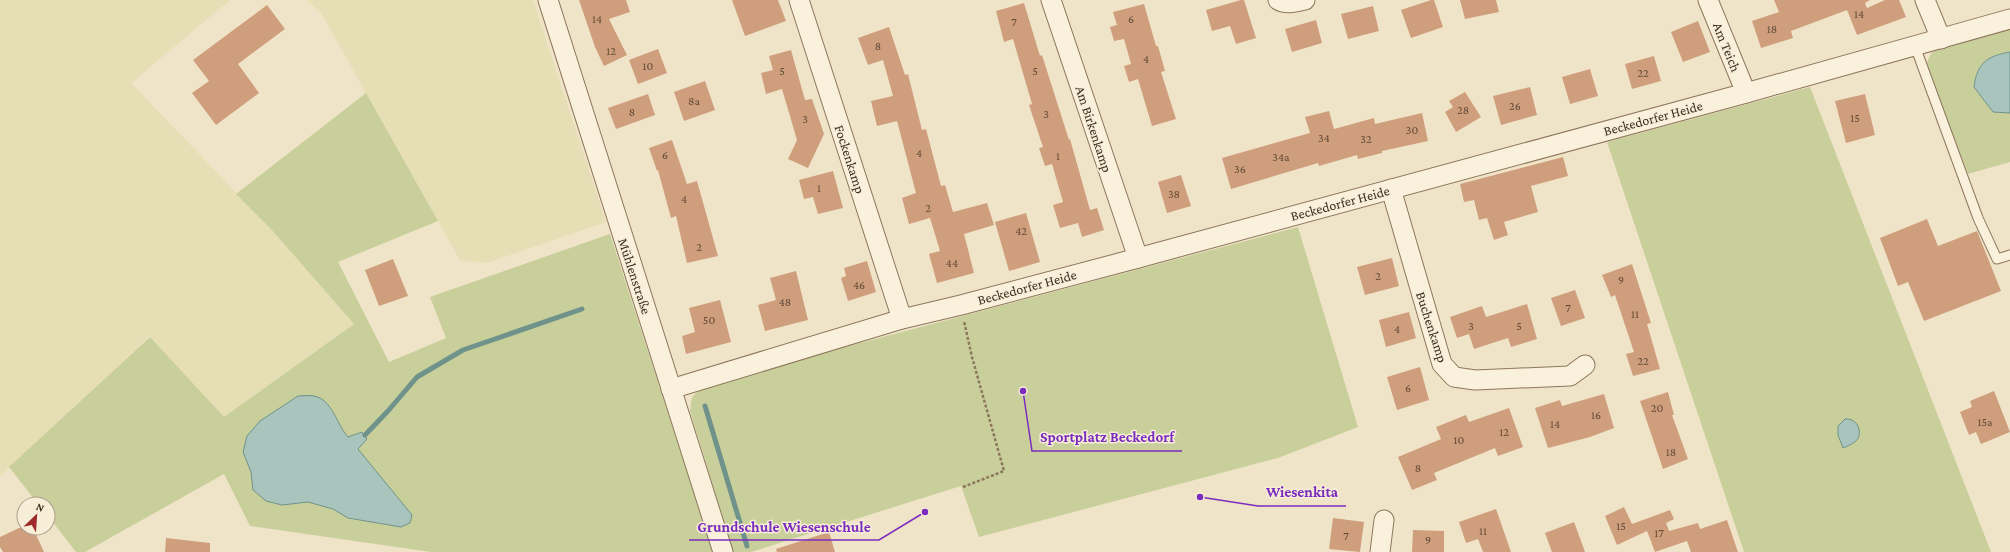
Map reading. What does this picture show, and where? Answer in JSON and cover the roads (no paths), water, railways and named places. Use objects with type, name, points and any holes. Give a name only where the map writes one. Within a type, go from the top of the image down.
[{"type":"street","name":"Mühlenstraße","points":[[548,0],[723,552]]},
{"type":"street","name":"Fockenkamp","points":[[799,0],[902,319]]},
{"type":"street","name":"Am Birkenkamp","points":[[1051,0],[1138,258]]},
{"type":"street","points":[[1278,0],[1282,2],[1294,3],[1305,0]]},
{"type":"street","name":"Am Teich","points":[[1708,0],[1746,93]]},
{"type":"street","points":[[1925,0],[1941,39]]},
{"type":"street","name":"Beckedorfer Heide","points":[[671,389],[902,319],[961,305],[1391,190],[2010,19]]},
{"type":"street","name":"Buchenkamp","points":[[1391,190],[1442,364],[1454,377],[1474,380],[1570,376],[1585,366]]},
{"type":"street","points":[[1380,552],[1384,520]]},
{"type":"lane","points":[[1915,46],[1982,225],[1998,259],[2010,255]]},
{"type":"water","points":[[2010,52],[2010,113],[1993,112],[1974,87],[1975,79],[1984,62],[1995,56]]},
{"type":"water","points":[[298,396],[314,396],[325,402],[334,413],[348,437],[362,432],[367,439],[358,449],[412,515],[410,523],[401,527],[348,518],[333,509],[308,502],[282,505],[266,501],[253,490],[251,472],[243,452],[247,436],[260,421]]},
{"type":"water","points":[[1845,419],[1852,420],[1858,426],[1859,436],[1852,444],[1843,448],[1838,435],[1838,426]]},
{"type":"waterway","points":[[365,435],[417,377],[463,350],[582,309]]},
{"type":"waterway","points":[[705,406],[747,546]]},
{"type":"place","name":"Sportplatz Beckedorf","points":[[1023,391]]},
{"type":"place","name":"Wiesenkita","points":[[1200,497]]},
{"type":"place","name":"Grundschule Wiesenschule","points":[[925,512]]}]
